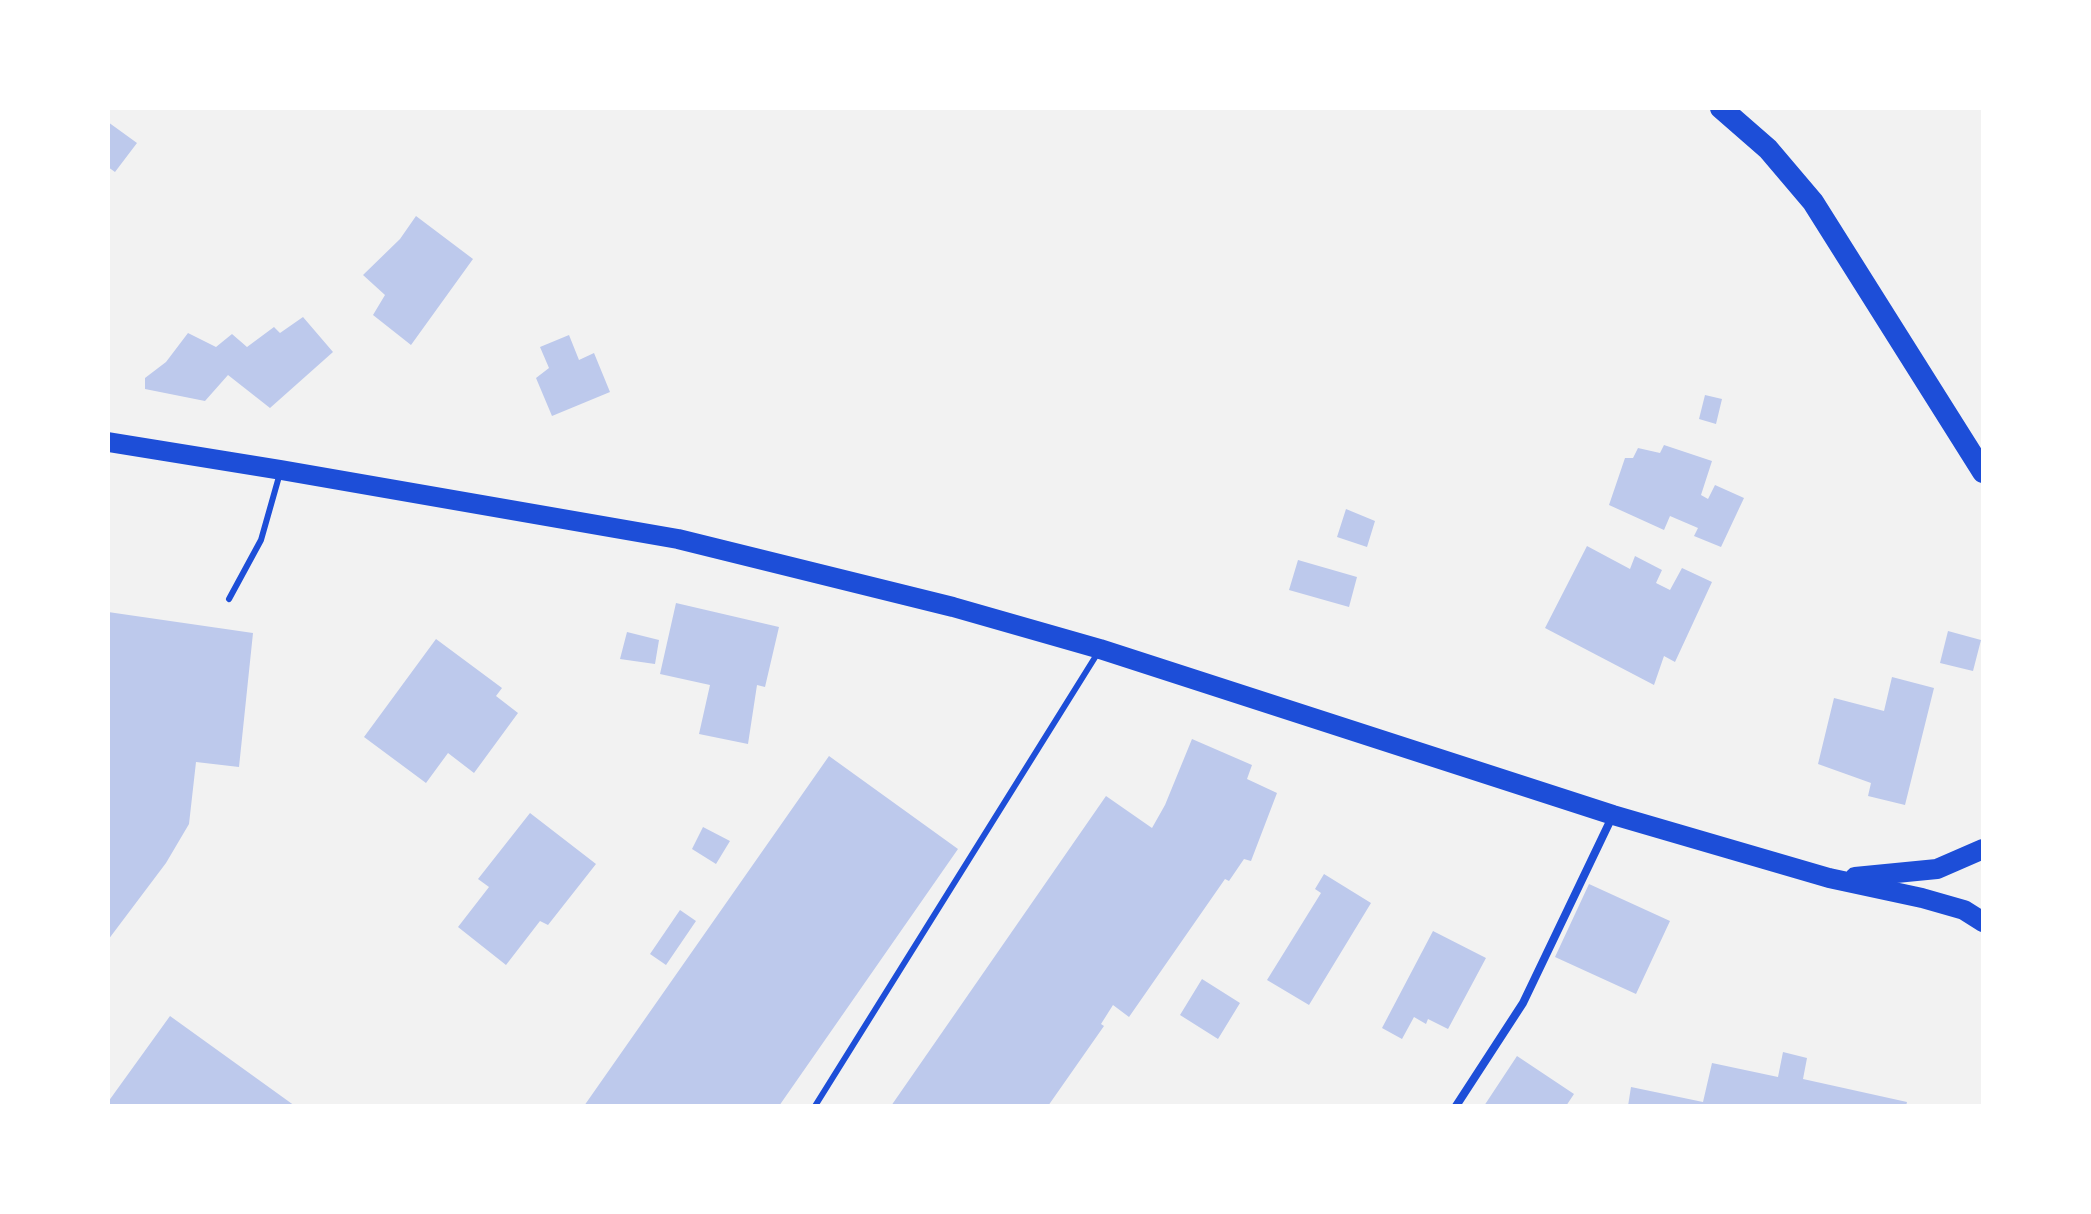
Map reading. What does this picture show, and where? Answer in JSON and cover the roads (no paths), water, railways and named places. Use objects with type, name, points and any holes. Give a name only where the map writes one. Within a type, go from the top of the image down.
[{"type":"highway","points":[[1721,108],[1768,149],[1813,202],[1983,472]]},
{"type":"main road","points":[[108,442],[678,539],[953,607],[1100,649],[1613,815],[1829,878],[1964,910],[1983,922]]},
{"type":"main road","points":[[1829,878],[1937,869],[1983,849]]},
{"type":"street","points":[[1456,1106],[1523,1003],[1613,815]]},
{"type":"lane","points":[[229,599],[261,540],[281,470]]},
{"type":"lane","points":[[815,1106],[1100,649]]}]
